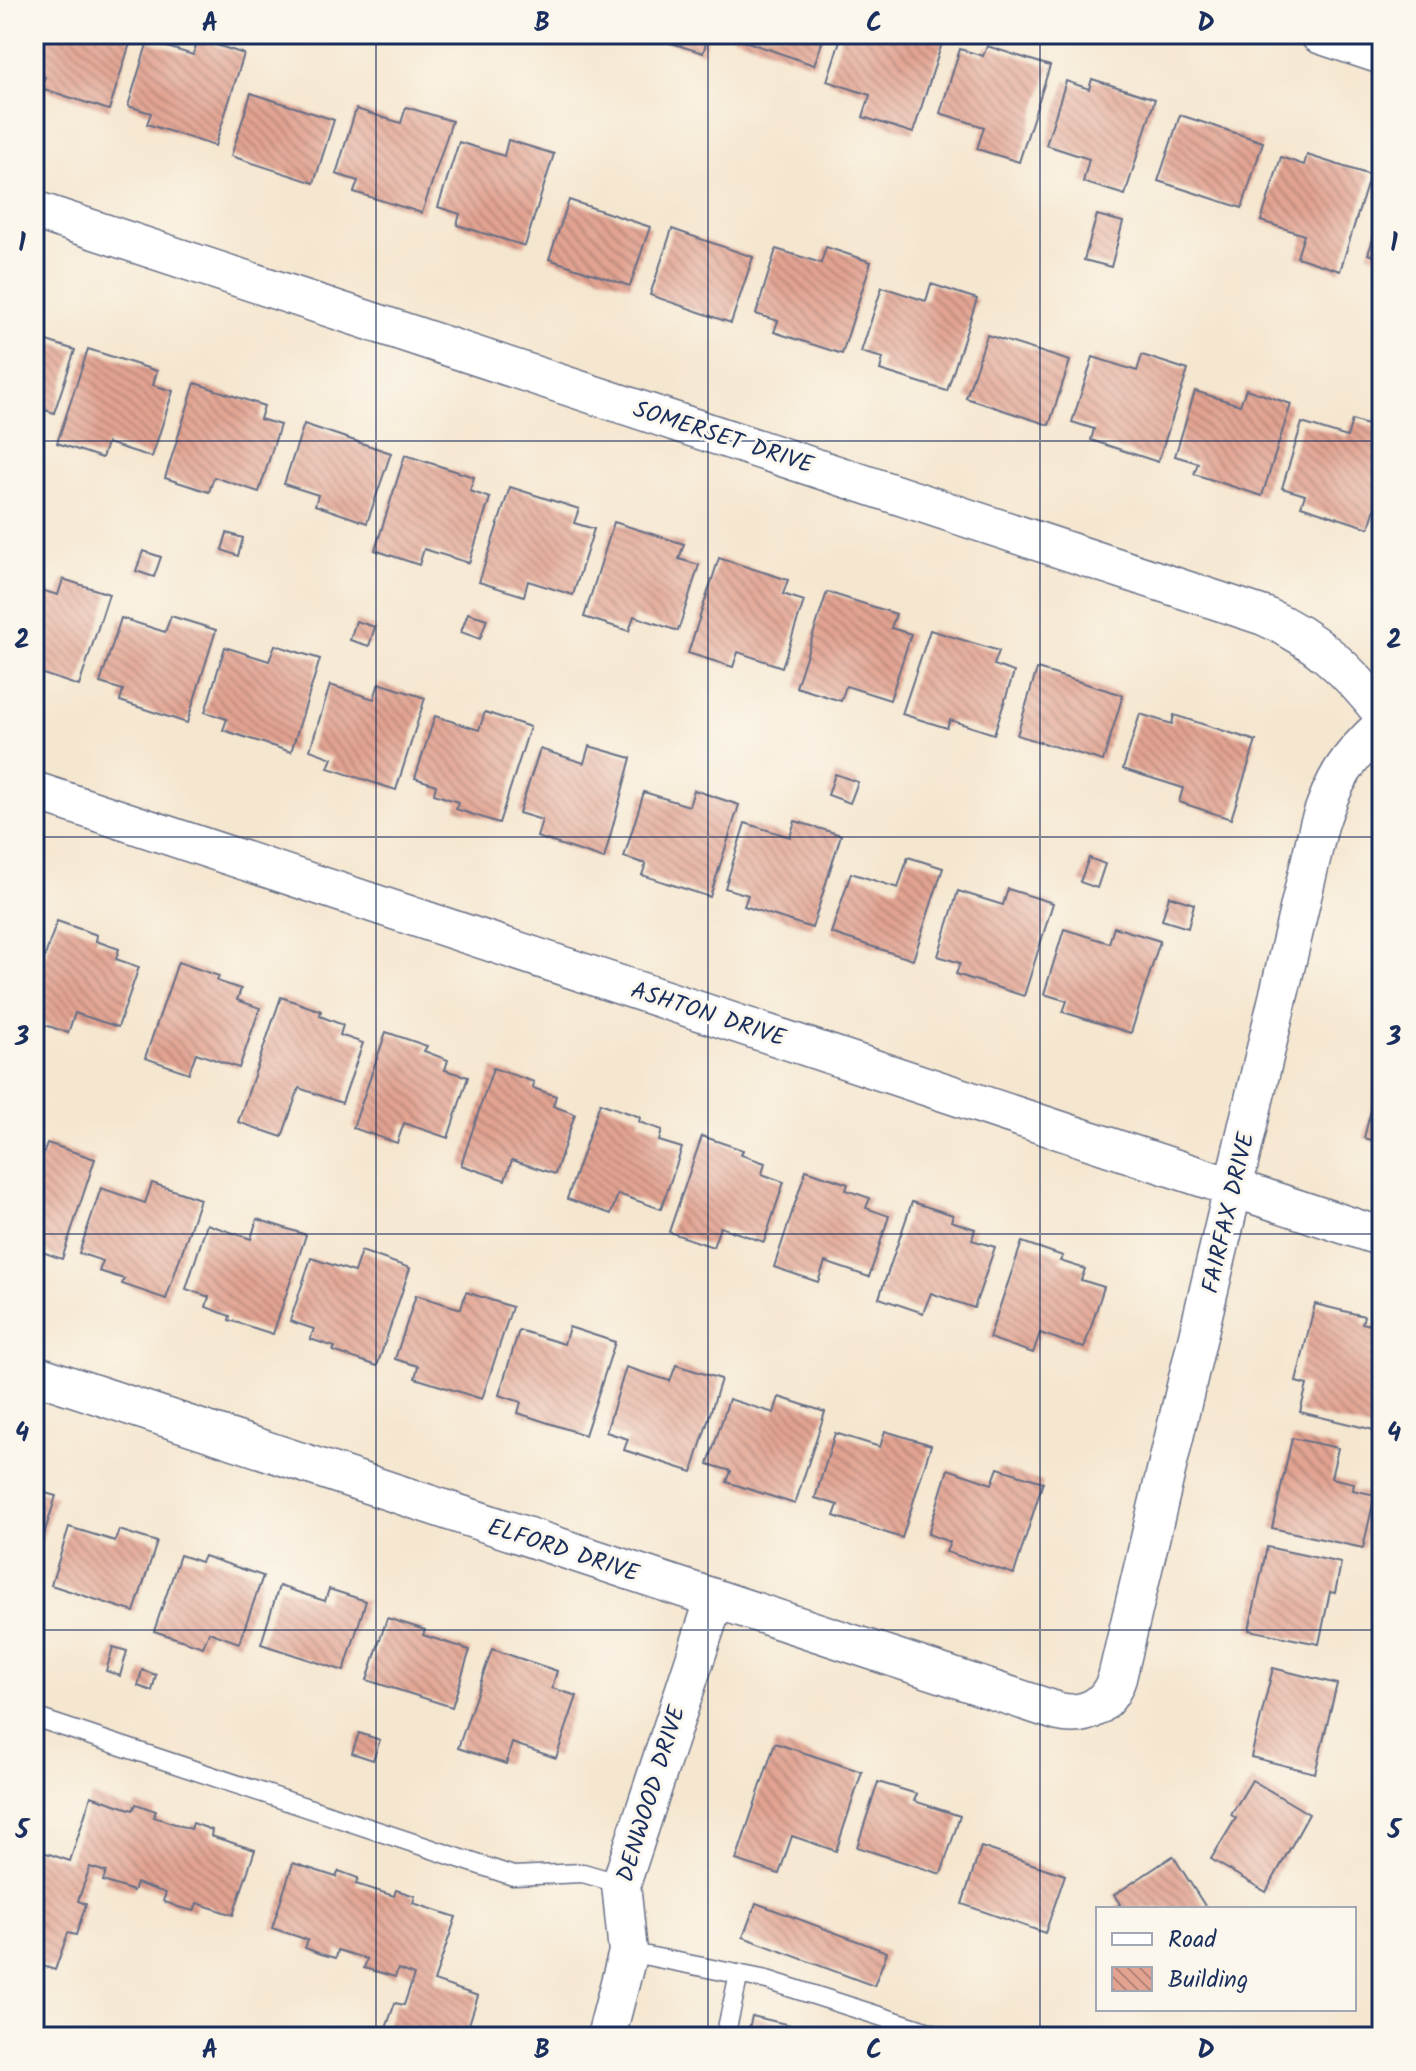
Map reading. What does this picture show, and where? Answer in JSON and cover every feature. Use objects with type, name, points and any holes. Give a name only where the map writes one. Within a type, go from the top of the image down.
[{"type":"street","points":[[1319,34],[1382,55]]},
{"type":"street","name":"SOMERSET DRIVE","points":[[34,210],[1264,616],[1317,644],[1354,677],[1382,713]]},
{"type":"street","name":"FAIRFAX DRIVE","points":[[1094,1709],[1113,1691],[1117,1678],[1319,825],[1332,785],[1355,750],[1382,726]]},
{"type":"street","name":"ASHTON DRIVE","points":[[34,791],[1382,1237]]},
{"type":"street","name":"ELFORD DRIVE","points":[[34,1374],[714,1601],[1059,1712],[1072,1715],[1094,1709]]},
{"type":"street","name":"DENWOOD DRIVE","points":[[606,2037],[628,1952],[621,1884],[714,1601]]},
{"type":"lane","points":[[34,1717],[513,1876],[583,1873],[621,1884]]},
{"type":"lane","points":[[628,1952],[767,1980],[945,2037]]},
{"type":"lane","points":[[725,2037],[739,1974]]},
{"type":"building","points":[[34,34],[133,34],[109,110],[41,88],[45,77],[34,73]]},
{"type":"building","points":[[662,34],[709,34],[703,53],[661,40]]},
{"type":"building","points":[[734,34],[825,34],[814,65],[733,37]]},
{"type":"building","points":[[842,34],[945,34],[913,133],[863,117],[870,95],[827,81]]},
{"type":"building","points":[[198,39],[244,54],[215,146],[147,124],[151,113],[128,106],[148,41],[193,55]]},
{"type":"building","points":[[987,46],[1050,66],[1019,162],[977,149],[984,127],[940,113],[960,49],[983,56]]},
{"type":"building","points":[[1092,79],[1155,99],[1125,195],[1083,182],[1089,159],[1046,145],[1066,81],[1089,89]]},
{"type":"building","points":[[251,93],[334,120],[314,183],[231,156]]},
{"type":"building","points":[[406,107],[452,121],[422,213],[354,192],[358,181],[336,174],[356,109],[401,123]]},
{"type":"building","points":[[1180,115],[1263,142],[1242,208],[1158,181]]},
{"type":"building","points":[[508,140],[554,154],[525,246],[457,225],[460,214],[438,207],[459,142],[504,156]]},
{"type":"building","points":[[1307,155],[1370,175],[1340,271],[1297,257],[1304,235],[1261,221],[1281,157],[1304,165]]},
{"type":"building","points":[[569,200],[650,227],[630,286],[549,259]]},
{"type":"building","points":[[1382,213],[1382,258],[1368,254]]},
{"type":"building","points":[[1097,215],[1123,222],[1111,267],[1084,260]]},
{"type":"building","points":[[672,229],[753,257],[731,323],[650,295]]},
{"type":"building","points":[[826,247],[871,262],[842,354],[774,332],[778,321],[756,314],[776,249],[821,263]]},
{"type":"building","points":[[931,284],[977,299],[947,391],[880,370],[883,358],[861,352],[882,287],[926,301]]},
{"type":"building","points":[[987,335],[1070,361],[1049,425],[966,398]]},
{"type":"building","points":[[34,337],[75,350],[54,413],[34,406]]},
{"type":"building","points":[[88,349],[157,371],[153,385],[173,391],[152,457],[107,443],[102,458],[57,443]]},
{"type":"building","points":[[1142,355],[1188,370],[1158,462],[1091,440],[1094,429],[1072,422],[1093,357],[1137,371]]},
{"type":"building","points":[[195,383],[264,406],[260,419],[280,425],[259,492],[214,477],[209,492],[165,478]]},
{"type":"building","points":[[1246,389],[1291,404],[1262,496],[1194,474],[1198,463],[1175,456],[1195,391],[1240,405]]},
{"type":"building","points":[[1352,420],[1382,430],[1382,485],[1369,528],[1301,506],[1305,495],[1282,488],[1302,423],[1347,437]]},
{"type":"building","points":[[304,424],[391,453],[367,523],[315,505],[318,495],[284,484]]},
{"type":"building","points":[[405,455],[474,477],[470,491],[490,498],[469,563],[424,549],[419,565],[375,550]]},
{"type":"building","points":[[510,487],[579,509],[574,523],[594,529],[573,595],[528,581],[524,596],[479,582]]},
{"type":"building","points":[[614,522],[684,544],[679,559],[699,565],[678,631],[634,616],[629,631],[584,617]]},
{"type":"building","points":[[227,533],[243,538],[238,556],[222,550]]},
{"type":"building","points":[[143,551],[161,557],[154,577],[136,571]]},
{"type":"building","points":[[719,558],[788,580],[783,594],[804,601],[782,667],[738,652],[733,667],[688,653]]},
{"type":"building","points":[[63,579],[109,594],[79,686],[34,671],[34,588],[58,595]]},
{"type":"building","points":[[827,592],[896,614],[891,628],[911,634],[890,700],[846,686],[841,701],[796,687]]},
{"type":"building","points":[[468,613],[487,619],[480,639],[461,632]]},
{"type":"building","points":[[171,616],[216,630],[187,723],[120,701],[123,690],[100,683],[121,618],[165,632]]},
{"type":"building","points":[[356,621],[375,627],[369,646],[350,640]]},
{"type":"building","points":[[930,630],[999,651],[994,665],[1014,672],[994,734],[950,720],[947,728],[902,714]]},
{"type":"building","points":[[275,645],[320,659],[291,752],[223,730],[227,719],[205,712],[225,647],[269,661]]},
{"type":"building","points":[[1037,669],[1123,695],[1103,761],[1017,735]]},
{"type":"building","points":[[379,683],[425,698],[396,790],[328,768],[332,758],[310,750],[330,685],[374,699]]},
{"type":"building","points":[[485,712],[530,727],[499,823],[456,809],[458,802],[434,794],[436,785],[415,778],[435,716],[479,730]]},
{"type":"building","points":[[1140,714],[1172,724],[1174,715],[1256,741],[1231,819],[1179,802],[1183,788],[1123,769]]},
{"type":"building","points":[[589,746],[631,758],[604,859],[537,837],[542,820],[519,813],[540,749],[584,763]]},
{"type":"building","points":[[835,774],[858,782],[850,803],[828,795]]},
{"type":"building","points":[[694,790],[739,805],[710,897],[642,875],[646,864],[624,857],[644,792],[689,806]]},
{"type":"building","points":[[795,821],[841,835],[812,928],[744,906],[748,895],[725,888],[745,823],[790,837]]},
{"type":"building","points":[[908,857],[943,868],[913,960],[831,933],[851,873],[898,888]]},
{"type":"building","points":[[1089,858],[1105,864],[1097,888],[1080,882]]},
{"type":"building","points":[[1008,889],[1053,903],[1024,996],[956,974],[960,963],[938,956],[958,891],[1003,905]]},
{"type":"building","points":[[1169,896],[1194,904],[1188,928],[1162,920]]},
{"type":"building","points":[[57,921],[97,935],[96,941],[119,949],[116,959],[139,967],[118,1027],[75,1013],[68,1033],[34,1021],[34,988]]},
{"type":"building","points":[[1114,927],[1160,941],[1131,1033],[1063,1012],[1067,1001],[1044,994],[1064,929],[1109,943]]},
{"type":"building","points":[[178,962],[219,976],[217,981],[241,989],[237,1000],[260,1008],[239,1068],[196,1053],[189,1073],[145,1058]]},
{"type":"building","points":[[281,997],[321,1011],[320,1016],[343,1025],[340,1035],[363,1043],[342,1103],[299,1088],[282,1137],[238,1122]]},
{"type":"building","points":[[386,1032],[427,1046],[424,1051],[448,1060],[445,1070],[468,1077],[448,1138],[404,1123],[397,1143],[353,1128]]},
{"type":"building","points":[[493,1068],[534,1082],[533,1088],[556,1096],[553,1106],[575,1114],[555,1174],[512,1160],[505,1180],[461,1165]]},
{"type":"building","points":[[1382,1070],[1382,1143],[1364,1138]]},
{"type":"building","points":[[600,1103],[640,1117],[639,1122],[662,1130],[659,1141],[682,1148],[661,1209],[618,1194],[611,1214],[567,1199]]},
{"type":"building","points":[[702,1136],[743,1150],[741,1155],[765,1163],[762,1174],[784,1182],[764,1242],[720,1227],[713,1247],[669,1232]]},
{"type":"building","points":[[47,1143],[95,1159],[62,1259],[34,1249],[34,1161],[40,1163]]},
{"type":"building","points":[[806,1170],[848,1184],[846,1190],[870,1198],[866,1208],[889,1216],[869,1277],[825,1262],[818,1282],[774,1267]]},
{"type":"building","points":[[152,1183],[200,1199],[166,1299],[122,1284],[124,1279],[99,1271],[103,1261],[79,1253],[101,1188],[145,1203]]},
{"type":"building","points":[[912,1202],[953,1215],[951,1221],[975,1229],[972,1240],[995,1247],[974,1308],[931,1293],[923,1313],[879,1298]]},
{"type":"building","points":[[257,1219],[306,1235],[273,1334],[229,1320],[230,1316],[206,1307],[209,1297],[186,1289],[207,1224],[251,1239]]},
{"type":"building","points":[[1022,1242],[1063,1256],[1060,1261],[1085,1269],[1081,1280],[1104,1287],[1084,1348],[1040,1333],[1033,1353],[989,1338]]},
{"type":"building","points":[[361,1251],[410,1268],[377,1366],[333,1351],[335,1347],[310,1339],[314,1329],[290,1321],[311,1258],[354,1272]]},
{"type":"building","points":[[466,1292],[512,1307],[482,1399],[415,1378],[418,1366],[395,1359],[416,1295],[461,1309]]},
{"type":"building","points":[[1315,1304],[1364,1316],[1362,1323],[1382,1328],[1382,1432],[1300,1412],[1307,1385],[1296,1382]]},
{"type":"building","points":[[569,1327],[615,1342],[585,1435],[518,1413],[521,1402],[499,1395],[519,1330],[564,1344]]},
{"type":"building","points":[[676,1365],[721,1379],[692,1472],[624,1450],[628,1439],[606,1432],[626,1367],[670,1381]]},
{"type":"building","points":[[779,1397],[825,1412],[795,1504],[727,1482],[731,1471],[708,1464],[729,1399],[774,1413]]},
{"type":"building","points":[[885,1431],[931,1445],[902,1538],[834,1516],[838,1505],[815,1498],[835,1433],[880,1447]]},
{"type":"building","points":[[1292,1438],[1338,1448],[1331,1478],[1354,1483],[1353,1490],[1375,1495],[1363,1548],[1272,1528]]},
{"type":"building","points":[[998,1468],[1043,1482],[1014,1574],[946,1552],[950,1542],[928,1534],[948,1469],[992,1484]]},
{"type":"building","points":[[34,1490],[56,1496],[35,1563],[34,1563]]},
{"type":"building","points":[[69,1527],[115,1541],[119,1530],[157,1542],[134,1612],[51,1585]]},
{"type":"building","points":[[1267,1547],[1341,1563],[1335,1593],[1330,1592],[1319,1644],[1249,1630]]},
{"type":"building","points":[[180,1555],[201,1562],[204,1556],[263,1576],[239,1643],[209,1632],[203,1647],[154,1631]]},
{"type":"building","points":[[279,1586],[325,1601],[329,1589],[366,1601],[344,1671],[261,1644]]},
{"type":"building","points":[[387,1618],[425,1630],[423,1635],[470,1650],[452,1707],[367,1680]]},
{"type":"building","points":[[113,1647],[127,1651],[120,1676],[106,1671]]},
{"type":"building","points":[[492,1649],[557,1671],[552,1688],[577,1696],[556,1758],[512,1743],[506,1764],[458,1748]]},
{"type":"building","points":[[1273,1668],[1337,1684],[1315,1773],[1251,1757]]},
{"type":"building","points":[[142,1670],[156,1675],[152,1691],[138,1686]]},
{"type":"building","points":[[359,1733],[380,1740],[373,1760],[352,1753]]},
{"type":"building","points":[[775,1743],[862,1772],[836,1851],[792,1836],[779,1874],[736,1860]]},
{"type":"building","points":[[1252,1780],[1309,1814],[1266,1892],[1211,1859],[1236,1818],[1231,1815]]},
{"type":"building","points":[[878,1782],[917,1794],[914,1801],[960,1816],[941,1874],[857,1847]]},
{"type":"building","points":[[91,1796],[133,1810],[136,1804],[156,1811],[153,1817],[191,1829],[193,1823],[212,1830],[211,1836],[255,1850],[233,1915],[197,1903],[194,1911],[178,1907],[163,1901],[166,1893],[136,1883],[133,1891],[103,1881],[106,1872],[90,1867],[78,1901],[86,1904],[76,1935],[68,1933],[55,1970],[34,1963],[34,1849],[70,1861]]},
{"type":"building","points":[[981,1847],[1065,1875],[1045,1933],[962,1904]]},
{"type":"building","points":[[1173,1856],[1206,1907],[1116,1907],[1120,1904],[1114,1895]]},
{"type":"building","points":[[293,1863],[336,1877],[339,1871],[358,1878],[356,1884],[394,1896],[396,1890],[415,1896],[413,1903],[456,1917],[434,1981],[478,1996],[465,2037],[394,2037],[384,2034],[395,2003],[404,2005],[414,1975],[398,1969],[395,1977],[364,1968],[367,1959],[338,1950],[336,1958],[321,1954],[305,1948],[308,1940],[272,1928]]},
{"type":"building","points":[[756,1903],[887,1952],[874,1986],[743,1937]]},
{"type":"building","points":[[752,2016],[790,2025],[788,2037],[747,2037]]}]
